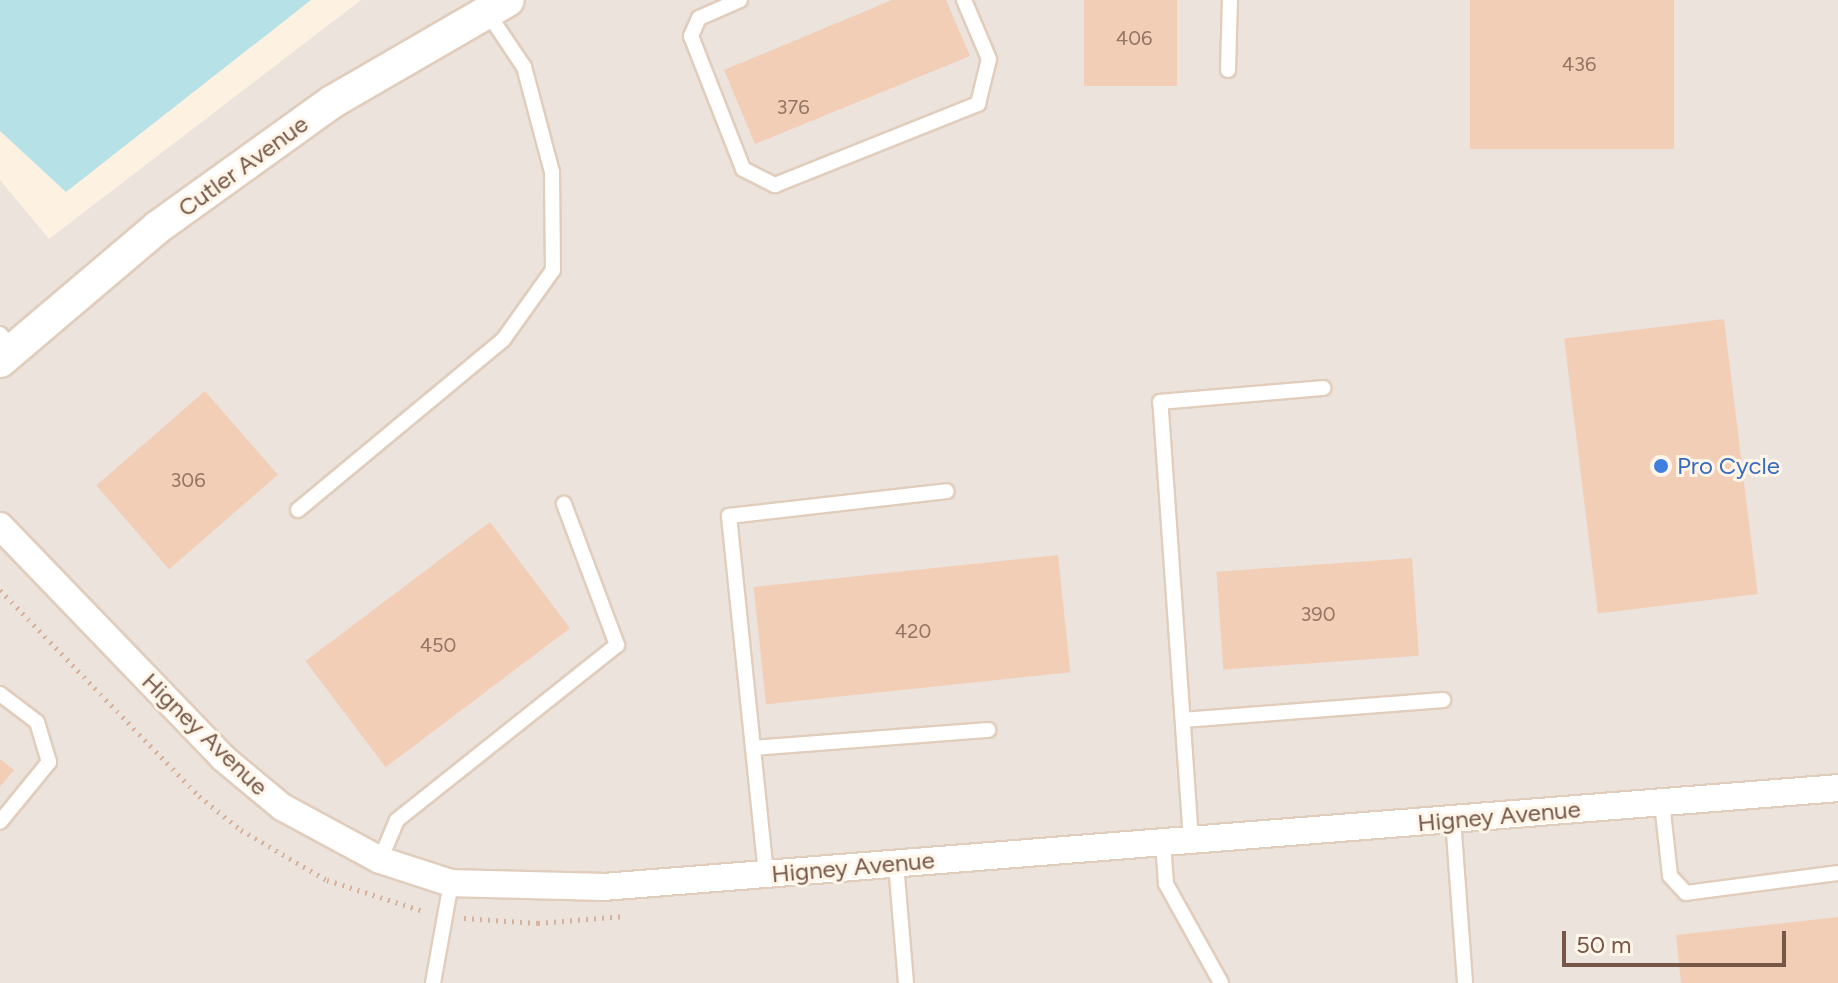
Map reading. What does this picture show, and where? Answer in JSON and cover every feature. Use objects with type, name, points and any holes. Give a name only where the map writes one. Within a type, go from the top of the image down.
[{"type":"street","name":"Cutler Avenue","points":[[4,348],[158,227],[332,102],[497,6]]},
{"type":"street","name":"Higney Avenue","points":[[0,526],[223,758],[282,807],[380,860],[451,883],[603,887],[1838,788]]},
{"type":"lane","points":[[740,0],[699,18],[691,36],[743,169],[775,185],[978,104],[989,59],[964,0]]},
{"type":"lane","points":[[1228,70],[1230,0]]},
{"type":"lane","points":[[298,510],[503,340],[553,270],[552,172],[524,67],[497,6]]},
{"type":"lane","points":[[1191,840],[1160,402],[1323,388]]},
{"type":"lane","points":[[766,874],[729,516],[947,491]]},
{"type":"lane","points":[[380,860],[397,820],[617,645],[564,504]]},
{"type":"lane","points":[[0,694],[37,722],[49,762],[0,822]]},
{"type":"lane","points":[[1183,720],[1443,700]]},
{"type":"lane","points":[[753,748],[988,730]]},
{"type":"lane","points":[[1662,803],[1670,876],[1686,893],[1838,873]]},
{"type":"lane","points":[[1453,819],[1465,983]]},
{"type":"lane","points":[[1163,842],[1166,884],[1221,983]]},
{"type":"lane","points":[[896,864],[906,983]]},
{"type":"lane","points":[[433,983],[451,883]]},
{"type":"shaded area","points":[[361,0],[1838,0],[1838,983],[0,983],[0,180],[49,239]]},
{"type":"water","points":[[0,0],[311,0],[66,192],[0,131]]},
{"type":"building","points":[[892,0],[946,0],[970,56],[755,144],[724,70]]},
{"type":"building","points":[[1084,0],[1177,0],[1177,86],[1084,86]]},
{"type":"building","points":[[1470,0],[1674,0],[1674,149],[1470,149]]},
{"type":"building","name":"Pro Cycle","points":[[1724,319],[1758,594],[1598,614],[1564,339]]},
{"type":"building","points":[[205,391],[278,475],[169,569],[96,485]]},
{"type":"building","points":[[490,522],[570,628],[386,767],[306,661]]},
{"type":"building","points":[[1058,555],[1070,672],[766,704],[754,587]]},
{"type":"building","points":[[1412,558],[1419,656],[1223,669],[1216,572]]},
{"type":"building","points":[[0,759],[14,770],[0,787]]},
{"type":"building","points":[[1838,917],[1838,983],[1681,983],[1676,935]]},
{"type":"place","name":"Pro Cycle","points":[[1661,466]]}]
